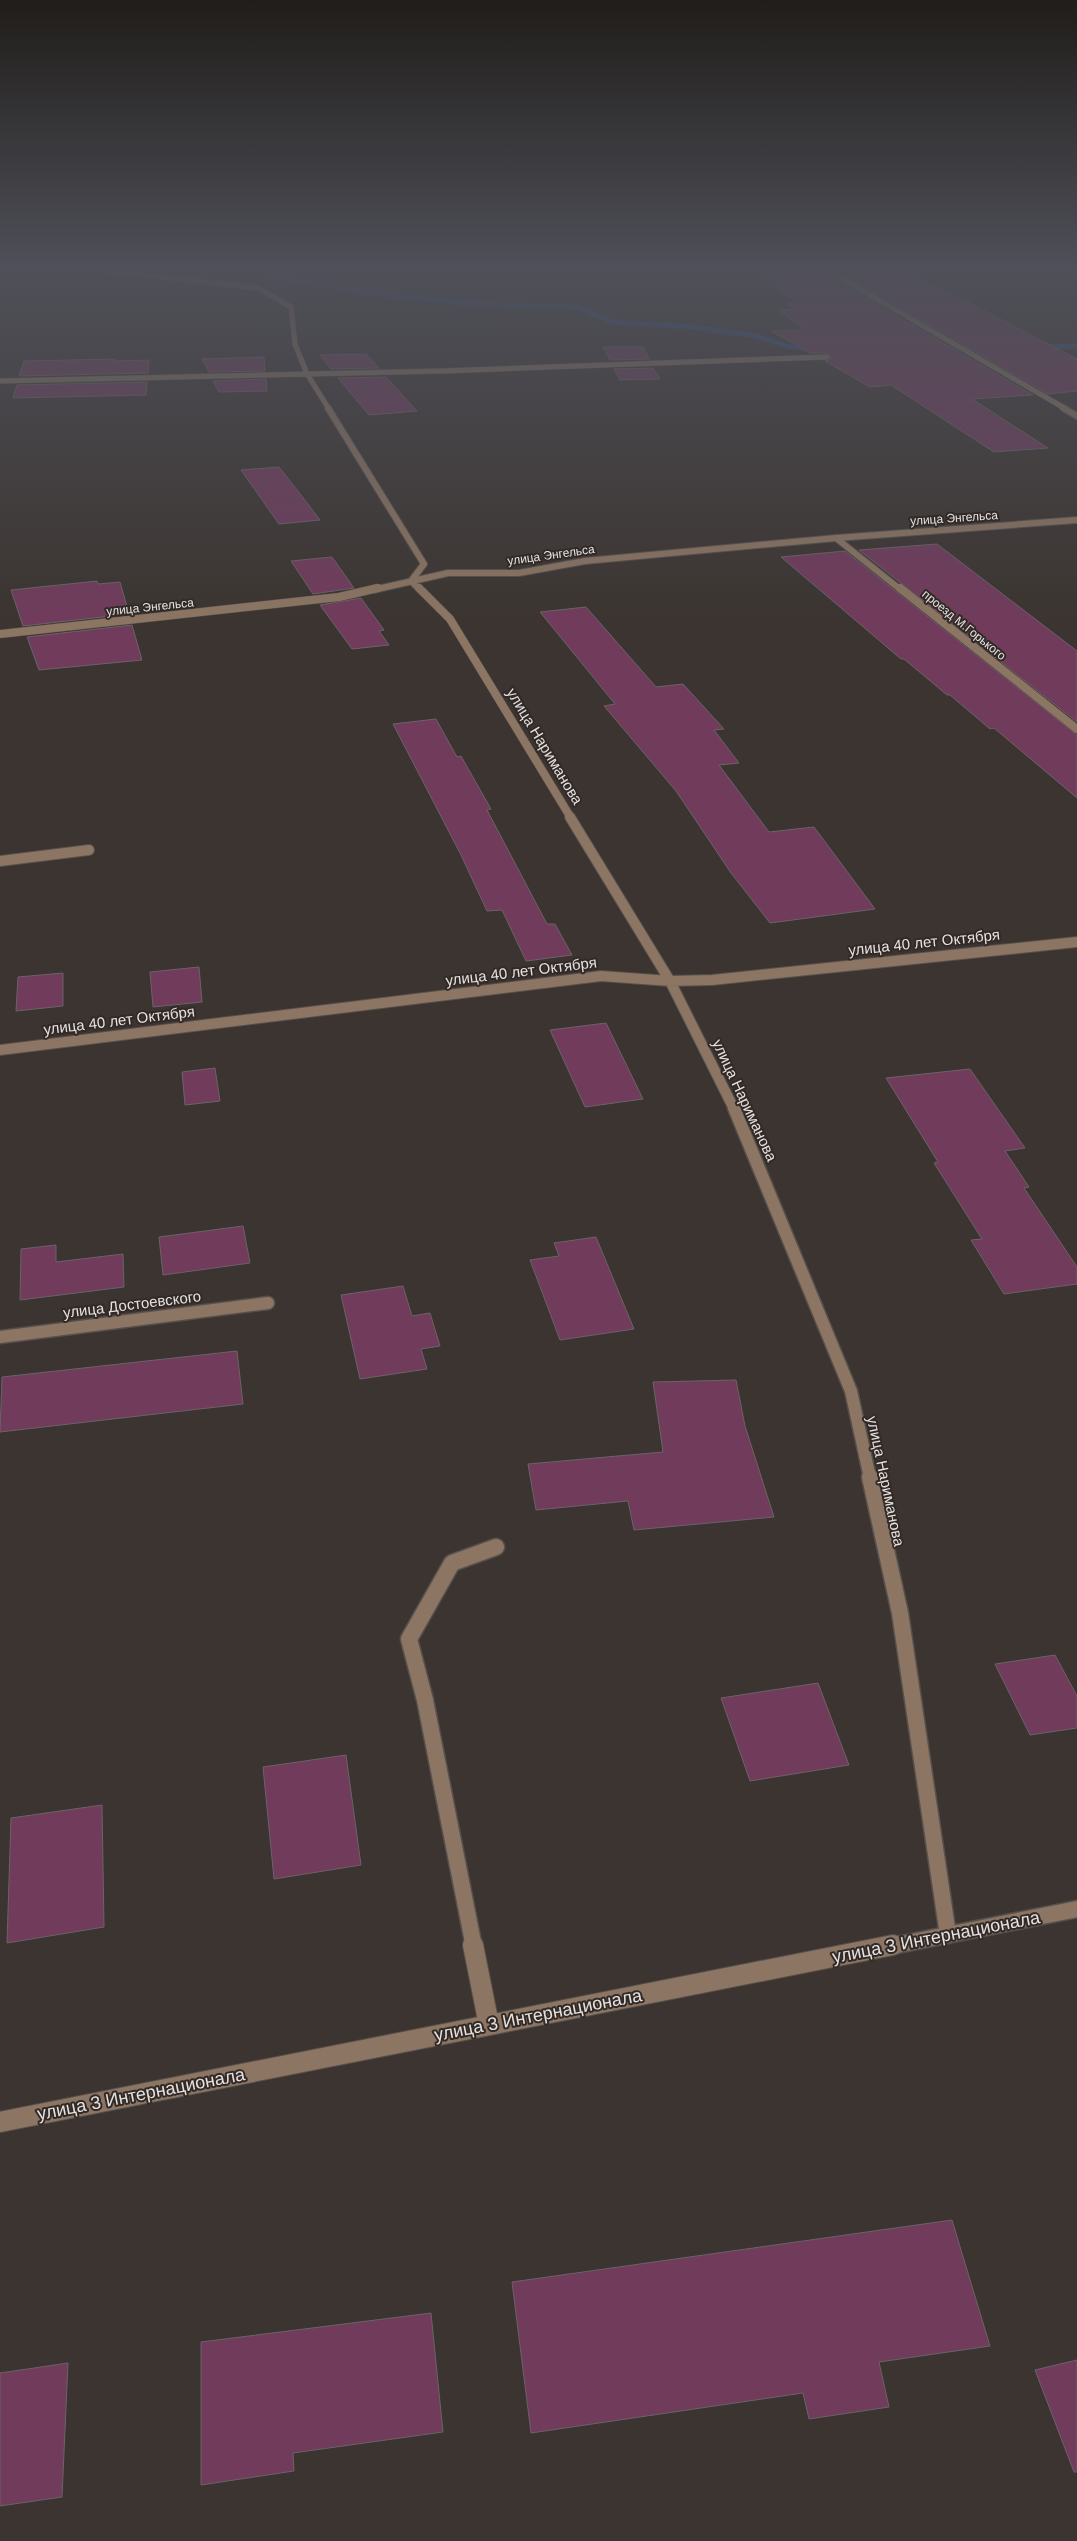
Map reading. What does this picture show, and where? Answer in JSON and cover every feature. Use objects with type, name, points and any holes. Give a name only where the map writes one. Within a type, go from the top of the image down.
[{"type":"street","points":[[314,386],[424,564],[411,581]]},
{"type":"street","points":[[1025,386],[1077,416]]},
{"type":"street","name":"улица Энгельса","points":[[0,634],[339,597],[448,573],[519,573],[585,561],[836,538],[1077,520]]},
{"type":"street","name":"проезд М.Горького","points":[[836,538],[1077,729]]},
{"type":"street","name":"улица Нариманова","points":[[411,581],[450,619],[670,980],[740,1120],[851,1391],[900,1613],[948,1934]]},
{"type":"street","points":[[0,861],[89,850]]},
{"type":"street","name":"улица 40 лет Октября","points":[[0,1050],[601,976],[670,980],[712,980],[1077,942]]},
{"type":"street","name":"улица Достоевского","points":[[0,1337],[268,1303]]},
{"type":"street","points":[[489,2025],[425,1700],[409,1639],[452,1562],[496,1546]]},
{"type":"street","name":"улица 3 Интернационала","points":[[0,2122],[1077,1909]]},
{"type":"building","points":[[17,386],[147,386],[146,395],[13,398]]},
{"type":"building","points":[[215,386],[267,386],[267,391],[219,392]]},
{"type":"building","points":[[344,386],[394,386],[417,411],[369,415]]},
{"type":"building","points":[[892,386],[1017,386],[1033,395],[972,399],[1048,448],[994,452]]},
{"type":"building","points":[[1034,386],[1077,386],[1077,391],[1048,394]]},
{"type":"building","points":[[279,467],[320,520],[279,524],[241,470]]},
{"type":"building","points":[[937,544],[1077,651],[1077,722],[859,550]]},
{"type":"building","points":[[845,551],[1077,735],[1077,798],[994,728],[990,729],[950,695],[947,695],[904,659],[901,659],[781,557]]},
{"type":"building","points":[[332,557],[354,588],[313,594],[291,561]]},
{"type":"building","points":[[97,581],[98,584],[120,582],[129,614],[23,626],[11,590]]},
{"type":"building","points":[[361,598],[384,630],[379,631],[389,645],[352,649],[320,605]]},
{"type":"building","points":[[586,607],[656,687],[683,684],[724,729],[714,730],[739,763],[719,765],[769,832],[814,827],[875,909],[770,923],[731,873],[676,791],[604,706],[615,704],[540,612]]},
{"type":"building","points":[[132,625],[142,660],[39,670],[27,637]]},
{"type":"building","points":[[436,719],[457,757],[461,756],[491,809],[487,810],[547,924],[555,924],[572,955],[526,961],[502,910],[487,911],[461,855],[393,724]]},
{"type":"building","points":[[199,967],[202,1002],[153,1007],[150,972]]},
{"type":"building","points":[[63,973],[63,1006],[16,1011],[18,977]]},
{"type":"building","points":[[606,1023],[643,1099],[585,1107],[550,1030]]},
{"type":"building","points":[[215,1068],[220,1101],[185,1105],[182,1072]]},
{"type":"building","points":[[970,1069],[1025,1148],[1005,1151],[1029,1187],[1024,1188],[1077,1267],[1077,1284],[1004,1294],[971,1240],[982,1239],[934,1163],[938,1162],[886,1078]]},
{"type":"building","points":[[243,1226],[250,1263],[163,1275],[159,1237]]},
{"type":"building","points":[[596,1237],[634,1329],[560,1340],[530,1260],[559,1256],[554,1243]]},
{"type":"building","points":[[56,1245],[56,1262],[123,1254],[124,1287],[20,1300],[21,1249]]},
{"type":"building","points":[[403,1286],[412,1316],[430,1313],[440,1346],[421,1349],[427,1369],[360,1379],[341,1295]]},
{"type":"building","points":[[237,1351],[243,1404],[0,1432],[2,1377]]},
{"type":"building","points":[[736,1380],[745,1426],[774,1517],[634,1530],[628,1501],[536,1510],[528,1464],[663,1452],[653,1382]]},
{"type":"building","points":[[1055,1655],[1077,1696],[1077,1728],[1030,1735],[995,1664]]},
{"type":"building","points":[[818,1683],[849,1765],[750,1781],[721,1698]]},
{"type":"building","points":[[346,1755],[361,1865],[274,1879],[263,1767]]},
{"type":"building","points":[[102,1805],[104,1927],[7,1943],[11,1818]]},
{"type":"building","points":[[952,2220],[990,2346],[879,2362],[889,2407],[809,2419],[803,2393],[531,2433],[512,2282]]},
{"type":"building","points":[[431,2313],[443,2432],[293,2453],[294,2471],[201,2485],[201,2342]]},
{"type":"building","points":[[1077,2360],[1077,2472],[1074,2472],[1035,2370]]},
{"type":"building","points":[[68,2363],[62,2497],[0,2506],[0,2373]]}]
